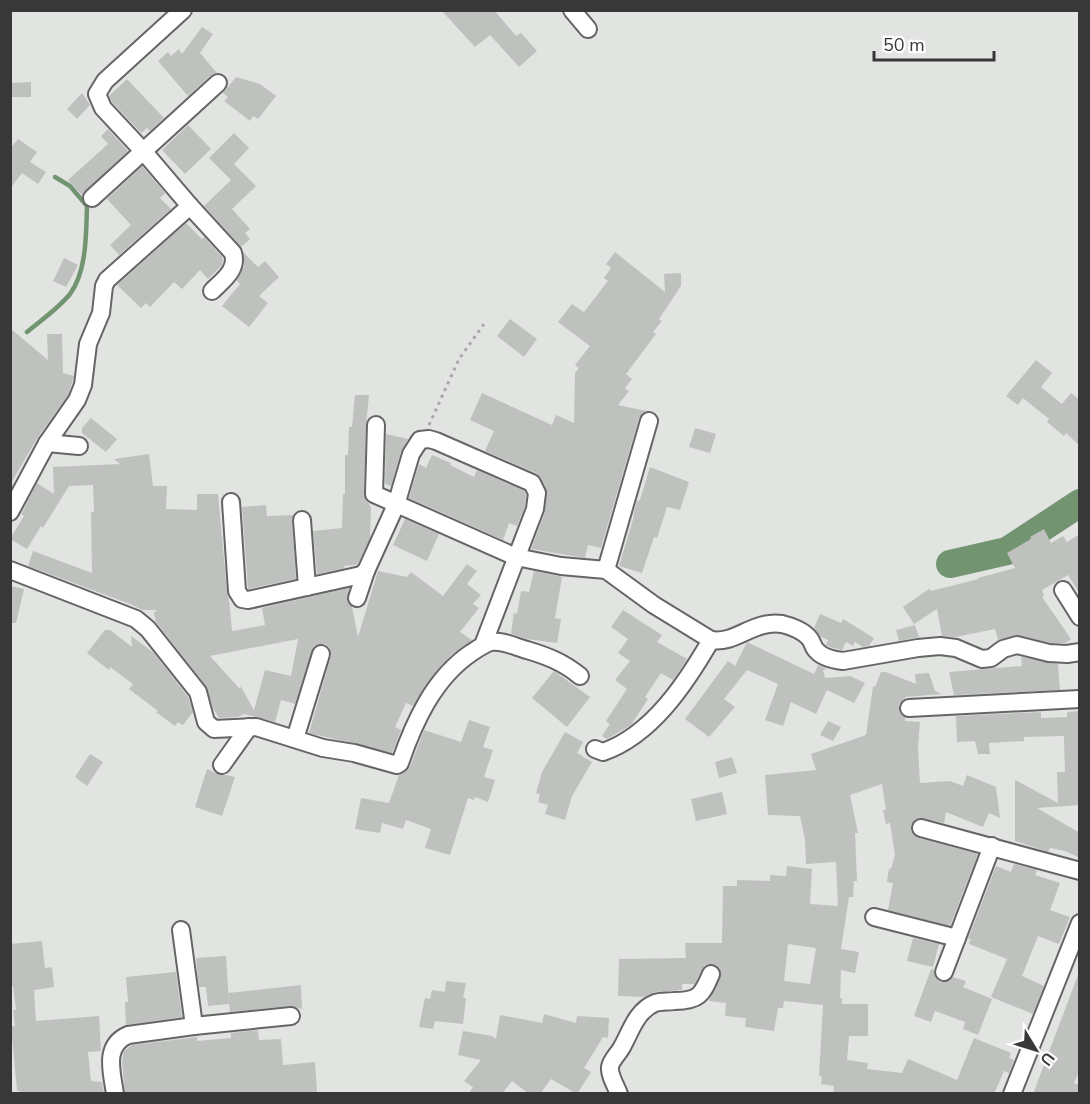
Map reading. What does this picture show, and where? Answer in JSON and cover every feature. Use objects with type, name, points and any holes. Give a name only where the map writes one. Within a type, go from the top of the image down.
[{"type":"street","points":[[183,10],[105,81],[97,94],[103,108],[233,253],[235,260],[231,271],[212,291]]},
{"type":"street","points":[[572,10],[588,29]]},
{"type":"street","points":[[92,198],[218,83]]},
{"type":"street","points":[[10,512],[47,443],[68,415],[83,385],[88,344],[101,313],[104,286],[107,280],[190,206]]},
{"type":"street","points":[[606,570],[649,421]]},
{"type":"street","points":[[376,425],[373,492],[396,505],[516,557],[561,566],[606,570],[654,605],[711,640],[723,642],[757,625],[781,624],[807,636],[818,652],[831,659],[843,661],[940,646],[956,648],[982,659],[992,658],[1003,649],[1017,645],[1049,653],[1080,652]]},
{"type":"street","points":[[357,598],[366,571],[396,505],[411,454],[420,440],[436,441],[532,483],[537,493],[536,509],[483,645]]},
{"type":"street","points":[[47,443],[79,446]]},
{"type":"street","points":[[231,502],[238,596],[248,600],[361,575],[366,571]]},
{"type":"street","points":[[302,520],[307,587]]},
{"type":"street","points":[[10,570],[136,619],[148,629],[198,692],[206,722],[214,729],[256,727],[323,748],[354,753],[398,765],[412,729],[444,676],[459,661],[483,645],[502,642],[540,654],[556,660],[580,676]]},
{"type":"street","points":[[1064,590],[1080,617]]},
{"type":"street","points":[[595,749],[603,752],[619,746],[646,726],[670,700],[697,664],[711,640]]},
{"type":"street","points":[[295,739],[321,654]]},
{"type":"street","points":[[909,708],[1080,699]]},
{"type":"street","points":[[222,765],[249,727]]},
{"type":"street","points":[[921,828],[1080,871]]},
{"type":"street","points":[[944,972],[992,846]]},
{"type":"street","points":[[874,917],[957,938]]},
{"type":"street","points":[[1012,1094],[1080,923]]},
{"type":"street","points":[[181,930],[194,1026]]},
{"type":"street","points":[[619,1094],[610,1070],[611,1064],[624,1044],[633,1023],[648,1007],[656,1003],[684,1001],[699,997],[711,974]]},
{"type":"street","points":[[115,1094],[110,1060],[115,1044],[128,1035],[291,1016]]},
{"type":"path","points":[[423,440],[459,359],[484,324]]},
{"type":"building","points":[[441,10],[494,10],[516,36],[521,33],[537,51],[519,67],[490,35],[475,47]]},
{"type":"building","points":[[202,27],[213,34],[200,53],[217,73],[211,75],[188,96],[158,61],[168,52],[171,56],[179,49],[182,54]]},
{"type":"building","points":[[236,77],[260,84],[276,96],[258,119],[253,116],[250,121],[224,101],[228,97],[223,93]]},
{"type":"building","points":[[127,79],[164,118],[150,131],[147,128],[141,133],[109,96]]},
{"type":"building","points":[[31,82],[31,97],[10,97],[10,83]]},
{"type":"building","points":[[82,93],[90,105],[77,119],[67,109]]},
{"type":"building","points":[[188,125],[211,149],[185,174],[162,150]]},
{"type":"building","points":[[108,129],[128,151],[82,195],[68,180],[108,144],[101,136]]},
{"type":"building","points":[[234,133],[249,148],[234,164],[256,186],[232,209],[250,229],[245,233],[250,239],[241,247],[204,206],[231,180],[209,158]]},
{"type":"building","points":[[18,139],[37,152],[30,162],[46,172],[38,184],[22,173],[10,189],[10,149]]},
{"type":"building","points":[[142,166],[165,193],[160,198],[171,209],[119,255],[110,245],[131,225],[107,199]]},
{"type":"building","points":[[186,223],[202,239],[204,237],[223,258],[222,265],[208,279],[200,270],[182,289],[174,282],[150,307],[146,303],[141,308],[117,285]]},
{"type":"building","points":[[243,252],[258,267],[265,261],[279,277],[259,296],[268,303],[249,327],[222,306],[240,284],[237,281],[244,266]]},
{"type":"building","points":[[615,252],[665,292],[664,274],[681,273],[681,286],[659,319],[662,321],[653,332],[656,334],[626,374],[632,379],[625,388],[629,391],[618,405],[646,411],[639,418],[601,548],[588,545],[585,558],[531,549],[545,512],[546,488],[536,473],[485,451],[494,431],[470,420],[482,393],[552,425],[556,415],[574,423],[575,373],[579,368],[575,365],[590,346],[558,322],[572,304],[584,312],[608,281],[604,278],[611,268],[606,264]]},
{"type":"building","points":[[64,258],[78,265],[66,287],[53,281]]},
{"type":"building","points":[[510,319],[537,339],[524,357],[497,336]]},
{"type":"building","points":[[10,328],[48,360],[47,334],[62,334],[63,373],[74,376],[68,395],[38,437],[11,483],[13,484],[10,489]]},
{"type":"building","points":[[1036,360],[1052,373],[1041,387],[1062,404],[1071,393],[1080,400],[1080,446],[1066,433],[1064,436],[1047,422],[1049,419],[1023,398],[1018,405],[1006,396]]},
{"type":"building","points":[[355,395],[369,395],[364,494],[371,508],[370,538],[357,565],[344,566],[345,568],[317,574],[313,531],[342,528],[345,455],[348,455],[349,427],[352,427]]},
{"type":"building","points":[[91,418],[117,439],[106,452],[82,433],[82,428]]},
{"type":"building","points":[[695,428],[716,434],[710,453],[689,447]]},
{"type":"building","points":[[386,434],[408,439],[401,451],[391,486],[385,484]]},
{"type":"building","points":[[149,454],[153,486],[167,486],[166,509],[197,510],[197,494],[218,494],[232,631],[265,625],[262,608],[349,588],[347,600],[352,607],[358,637],[378,571],[407,577],[411,572],[443,596],[467,564],[477,571],[467,584],[481,595],[473,604],[479,608],[460,632],[472,640],[451,655],[439,668],[413,706],[406,703],[395,727],[401,730],[392,753],[309,733],[331,656],[329,647],[325,644],[313,647],[295,704],[281,700],[275,722],[244,714],[238,717],[219,718],[206,686],[156,622],[154,613],[157,610],[142,610],[28,566],[33,551],[92,573],[93,485],[69,486],[27,549],[10,539],[24,516],[21,514],[37,483],[54,494],[53,467],[120,464],[114,459]],"holes":[[[298,639],[291,676],[265,670],[254,710],[241,687],[239,688],[210,656]]]},
{"type":"building","points":[[432,455],[474,477],[477,470],[524,491],[525,506],[517,526],[509,523],[503,540],[409,498],[419,464],[426,468]]},
{"type":"building","points":[[650,467],[689,482],[680,510],[667,507],[642,573],[619,566],[637,501],[640,500]]},
{"type":"building","points":[[266,505],[267,516],[293,515],[296,579],[248,589],[242,507]]},
{"type":"building","points":[[405,519],[439,534],[427,561],[393,545]]},
{"type":"building","points":[[1044,529],[1051,543],[1063,536],[1067,542],[1080,534],[1080,594],[1068,575],[1042,590],[1044,595],[1042,597],[1071,639],[1065,643],[1051,643],[1019,635],[998,640],[995,629],[956,637],[942,636],[937,609],[914,624],[903,607],[929,589],[931,591],[1015,568],[1007,553]]},
{"type":"building","points":[[534,571],[562,577],[555,618],[561,619],[557,643],[527,639],[511,634],[514,613],[517,614],[521,591],[529,592]]},
{"type":"building","points":[[10,586],[24,589],[16,623],[10,623]]},
{"type":"building","points":[[623,610],[662,635],[657,642],[687,659],[673,680],[661,673],[645,697],[648,699],[631,725],[607,739],[602,736],[610,724],[606,721],[627,689],[615,680],[630,661],[618,653],[628,639],[611,627]]},
{"type":"building","points":[[820,614],[841,623],[843,619],[874,638],[869,646],[863,647],[855,642],[853,646],[846,642],[842,650],[830,647],[826,645],[828,640],[821,637],[814,628]]},
{"type":"building","points":[[915,625],[919,637],[899,641],[896,630]]},
{"type":"building","points":[[105,630],[110,630],[132,647],[131,636],[154,653],[188,697],[193,712],[183,725],[178,722],[175,726],[156,712],[158,711],[129,689],[133,684],[110,667],[109,670],[87,653]]},
{"type":"building","points":[[747,642],[814,674],[818,665],[827,669],[823,670],[825,678],[850,676],[865,683],[854,703],[827,690],[816,714],[791,702],[783,726],[765,720],[778,684],[747,670],[724,699],[735,707],[709,737],[685,719],[728,661],[735,666]]},
{"type":"building","points":[[1021,657],[1058,664],[1060,690],[954,695],[949,672],[1022,666]]},
{"type":"building","points":[[554,671],[590,697],[567,727],[532,698]]},
{"type":"building","points":[[881,672],[916,684],[915,674],[929,673],[935,691],[942,694],[906,697],[899,704],[905,721],[920,722],[918,747],[920,783],[950,781],[963,786],[967,775],[996,787],[1000,818],[989,813],[983,827],[946,812],[944,823],[919,818],[911,825],[911,831],[918,838],[978,854],[950,926],[888,910],[893,883],[887,882],[889,868],[891,869],[895,855],[890,823],[886,824],[883,810],[886,810],[882,784],[850,795],[858,833],[855,833],[857,881],[854,881],[853,897],[849,897],[841,949],[859,952],[855,973],[841,970],[840,998],[842,998],[842,1004],[868,1004],[868,1036],[849,1036],[847,1060],[868,1063],[867,1069],[902,1073],[908,1059],[957,1080],[974,1038],[1011,1053],[1009,1058],[1014,1060],[1009,1073],[1004,1071],[994,1094],[833,1094],[834,1086],[821,1084],[822,1076],[819,1076],[823,1005],[784,1001],[783,1008],[778,1008],[774,1031],[745,1027],[746,1018],[725,1016],[726,1003],[709,1001],[721,973],[715,964],[704,966],[695,984],[682,984],[682,990],[655,992],[643,997],[618,996],[619,959],[686,958],[685,943],[722,943],[723,886],[737,886],[737,880],[770,881],[770,875],[786,876],[787,866],[812,869],[810,904],[838,906],[836,862],[806,864],[805,840],[800,816],[768,815],[765,775],[816,770],[811,754],[866,735],[873,686],[875,687]],"holes":[[[788,944],[816,948],[810,984],[784,981]]]},
{"type":"building","points":[[1080,711],[1080,805],[1037,808],[1080,833],[1080,858],[1065,851],[1050,848],[1048,852],[1015,841],[1015,780],[1058,803],[1057,772],[1065,772],[1064,736],[1024,737],[1024,741],[989,743],[990,754],[978,754],[975,741],[957,742],[956,716],[1041,712],[1041,718],[1067,717],[1067,712]]},
{"type":"building","points":[[469,720],[490,727],[483,747],[493,750],[484,777],[495,780],[488,802],[475,797],[474,800],[468,798],[450,855],[425,848],[431,829],[406,820],[403,829],[382,823],[380,833],[355,829],[361,798],[389,803],[399,775],[410,767],[424,730],[461,742]]},
{"type":"building","points":[[828,721],[841,727],[833,741],[820,735]]},
{"type":"building","points":[[565,732],[583,742],[577,753],[592,762],[572,796],[565,820],[545,814],[548,805],[538,802],[540,795],[536,793],[542,772]]},
{"type":"building","points":[[90,754],[103,762],[87,786],[75,777]]},
{"type":"building","points":[[732,757],[737,773],[719,778],[715,762]]},
{"type":"building","points":[[207,769],[220,775],[235,777],[222,816],[195,807]]},
{"type":"building","points":[[722,792],[727,814],[696,821],[691,799]]},
{"type":"building","points":[[1014,864],[1037,870],[1035,875],[1060,883],[1050,910],[1070,917],[1059,944],[1038,936],[1022,976],[1044,986],[1033,1014],[991,997],[1007,959],[969,944],[971,939],[968,939],[996,866],[1011,872]]},
{"type":"building","points":[[913,938],[939,944],[933,967],[907,961]]},
{"type":"building","points":[[42,941],[45,968],[52,967],[54,987],[34,990],[36,1021],[99,1016],[101,1051],[88,1052],[91,1081],[102,1082],[104,1094],[20,1094],[20,1091],[17,1091],[11,1026],[15,1026],[13,1010],[16,1010],[13,986],[10,986],[10,944]]},
{"type":"building","points":[[226,956],[229,1004],[208,1006],[206,987],[199,987],[196,958]]},
{"type":"building","points":[[931,969],[934,970],[940,982],[946,982],[953,977],[966,981],[963,987],[992,999],[978,1035],[963,1029],[965,1022],[935,1011],[931,1022],[914,1016]]},
{"type":"building","points":[[176,972],[182,1017],[126,1025],[125,1002],[128,1002],[126,977]]},
{"type":"building","points":[[1078,975],[1080,1069],[1074,1083],[1080,1085],[1080,1094],[1033,1094]]},
{"type":"building","points":[[446,981],[466,983],[463,998],[466,998],[463,1024],[435,1021],[433,1029],[419,1027],[425,998],[430,999],[432,990],[445,992]]},
{"type":"building","points":[[301,985],[302,1009],[290,1006],[230,1012],[228,993]]},
{"type":"building","points":[[544,1014],[576,1023],[577,1016],[609,1018],[608,1038],[603,1037],[584,1068],[591,1072],[577,1094],[551,1079],[540,1094],[529,1094],[512,1081],[502,1094],[468,1094],[473,1087],[464,1081],[481,1060],[458,1055],[463,1031],[492,1036],[496,1039],[500,1015],[542,1023]]},
{"type":"building","points":[[258,1030],[259,1040],[281,1039],[283,1065],[315,1062],[317,1092],[125,1094],[122,1061],[124,1051],[132,1045],[197,1037],[197,1041],[231,1038],[231,1033]]},
{"type":"waterway","points":[[27,332],[70,294],[76,285],[83,263],[87,206],[70,186],[55,177]]},
{"type":"waterway","points":[[950,564],[1007,551],[1080,503]]}]
